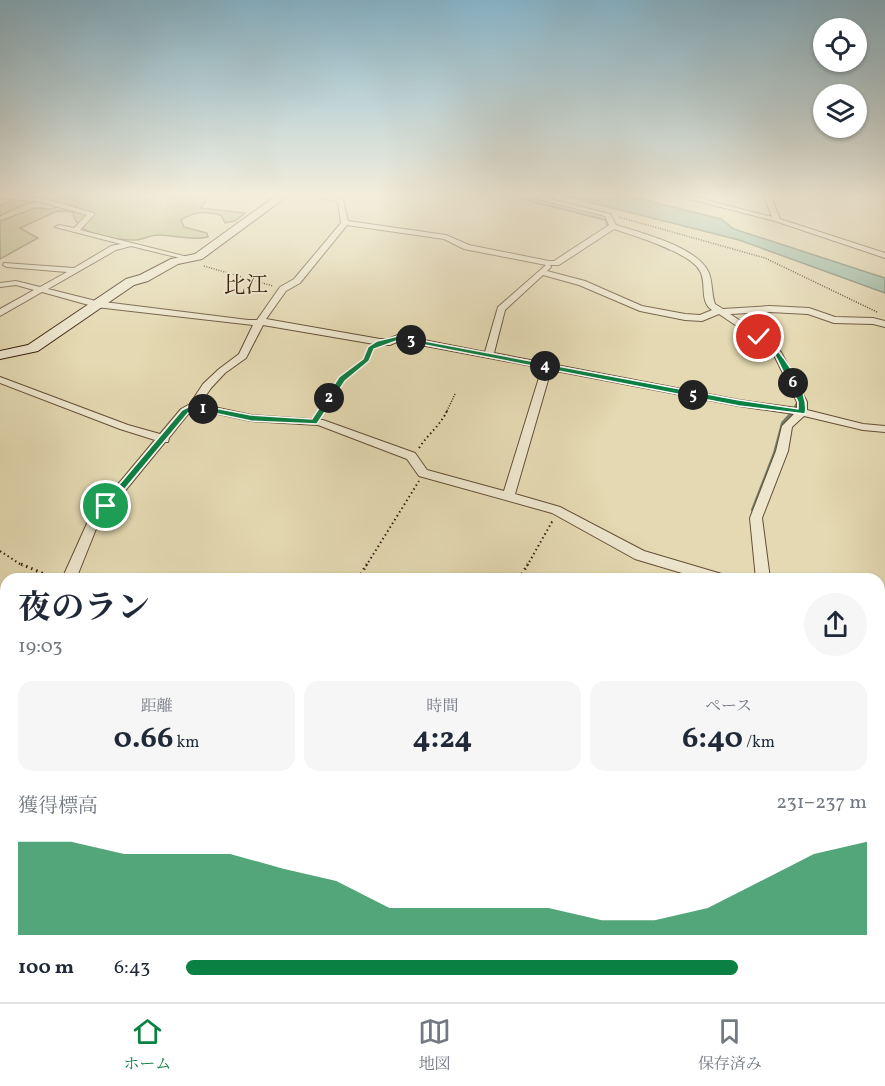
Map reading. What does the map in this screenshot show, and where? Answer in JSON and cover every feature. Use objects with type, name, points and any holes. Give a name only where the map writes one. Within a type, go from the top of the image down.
[{"type":"main road","points":[[0,355],[33,348],[130,282],[144,278],[175,261],[192,259],[217,242]]},
{"type":"street","points":[[119,242],[192,259]]},
{"type":"street","points":[[72,573],[93,522],[185,411],[194,406],[207,386],[243,356],[259,323],[283,289],[297,281],[329,242]]},
{"type":"street","points":[[456,242],[467,247],[549,263],[556,263],[588,242]]},
{"type":"street","points":[[654,242],[666,246],[701,266],[706,272],[708,300],[718,312],[759,337],[778,354],[802,402],[787,426],[782,451],[756,518],[762,573]]},
{"type":"street","points":[[842,242],[885,256]]},
{"type":"street","points":[[0,313],[114,248],[128,244]]},
{"type":"street","points":[[489,355],[501,309],[549,263]]},
{"type":"street","points":[[7,266],[74,270]]},
{"type":"street","points":[[542,272],[592,287],[640,308],[702,318],[718,312],[770,309],[809,311],[826,319],[885,324]]},
{"type":"street","points":[[0,285],[16,283],[96,304],[336,333],[380,342],[390,342],[398,338],[796,411],[863,428],[885,429]]},
{"type":"street","points":[[508,497],[548,366]]},
{"type":"street","points":[[0,380],[124,427],[164,439]]},
{"type":"street","points":[[194,406],[251,418],[314,422],[336,427],[412,458],[423,473],[556,510],[640,555],[700,573]]},
{"type":"path","points":[[706,242],[765,258],[803,273],[885,316]]},
{"type":"path","points":[[192,259],[193,262],[216,270],[283,289]]},
{"type":"path","points":[[314,422],[342,379],[366,360],[371,348],[380,342]]},
{"type":"path","points":[[412,458],[428,434],[441,424],[455,394]]},
{"type":"path","points":[[362,573],[423,473]]},
{"type":"path","points":[[523,573],[553,522],[556,510]]},
{"type":"path","points":[[0,551],[27,568],[41,573]]},
{"type":"green space","points":[[0,242],[31,242],[0,259]]},
{"type":"shaded area","points":[[744,242],[773,242],[885,278],[885,293]]},
{"type":"waterway","points":[[655,243],[670,250]]},
{"type":"waterway","points":[[792,413],[798,402]]},
{"type":"waterway","points":[[753,510],[775,453],[783,423],[794,411]]},
{"type":"district","name":"比江","points":[[246,286]]},
{"type":"route","points":[[106,506],[185,411],[194,406],[251,418],[314,422],[342,379],[366,360],[371,348],[380,342],[390,342],[398,338],[739,403],[802,412],[802,402],[778,354],[759,337]]}]
